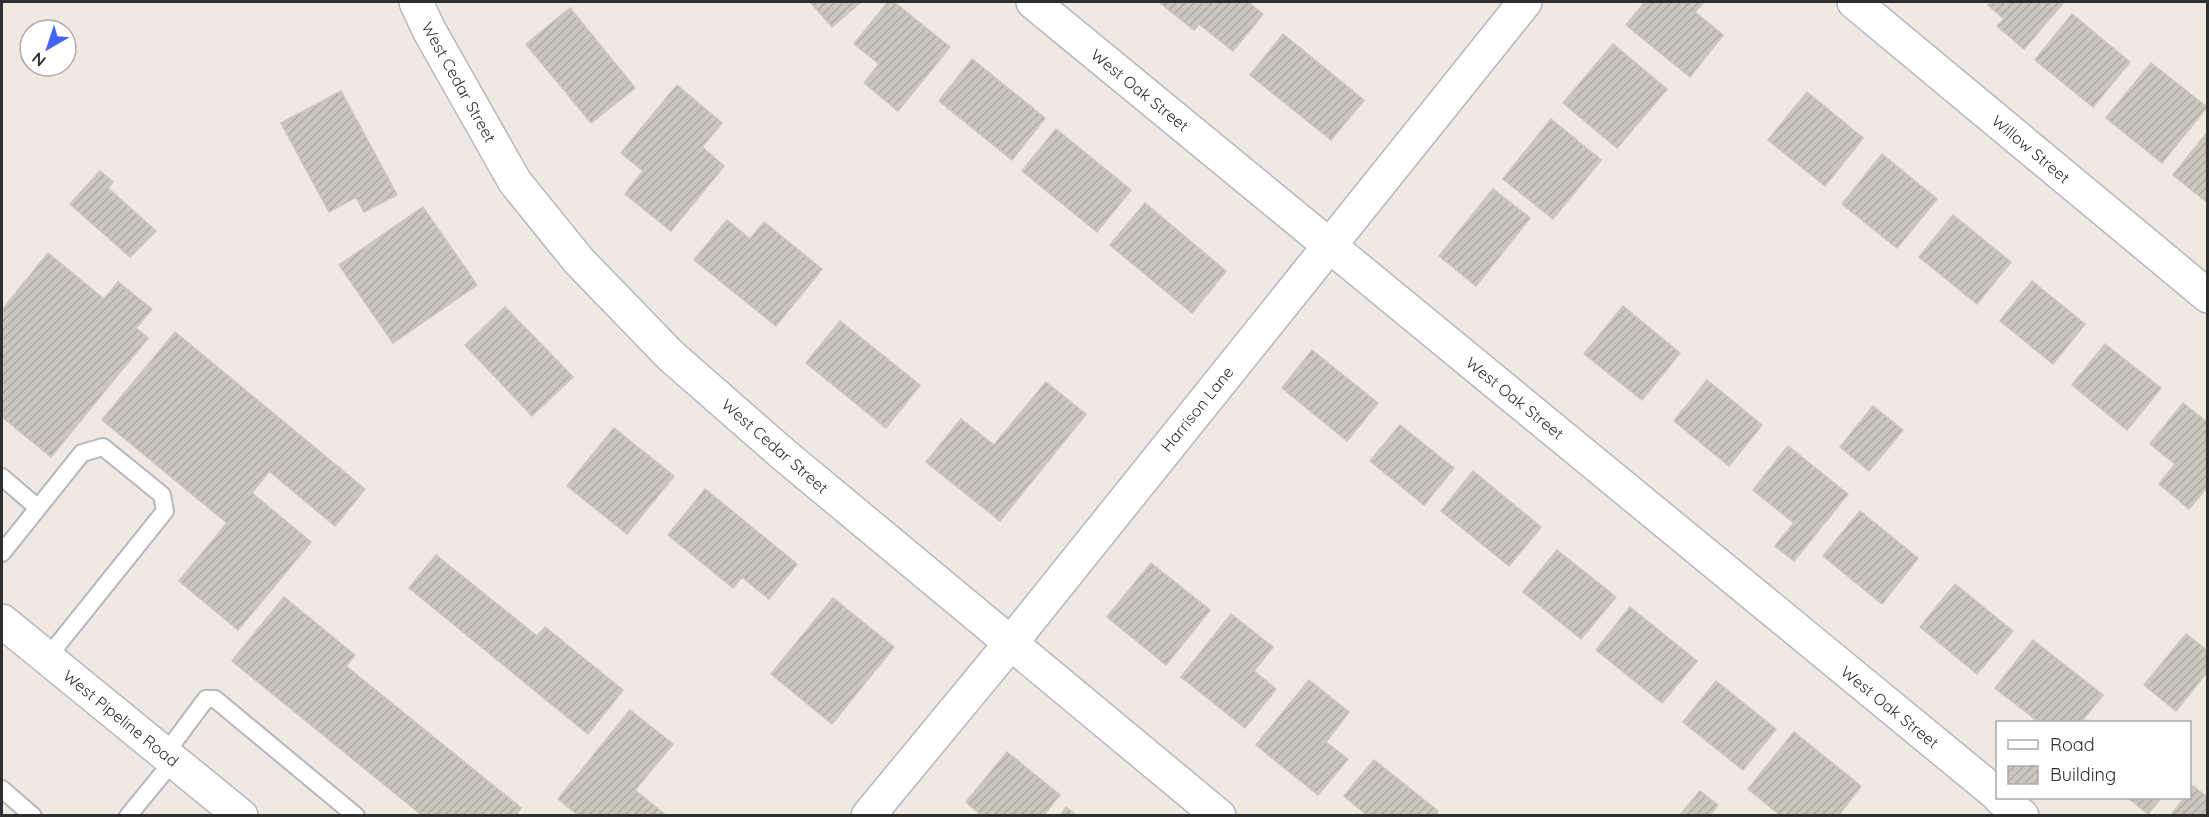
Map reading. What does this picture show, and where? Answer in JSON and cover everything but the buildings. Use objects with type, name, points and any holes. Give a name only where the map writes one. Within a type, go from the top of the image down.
[{"type":"street","name":"West Cedar Street","points":[[416,2],[429,30],[515,182],[579,261],[671,356],[783,454],[1219,816]]},
{"type":"street","name":"West Oak Street","points":[[1033,2],[1996,794]]},
{"type":"street","name":"Harrison Lane","points":[[868,816],[1010,644],[1525,2]]},
{"type":"street","name":"Willow Street","points":[[1854,2],[2208,296]]},
{"type":"street","name":"West Pipeline Road","points":[[2,621],[241,816]]},
{"type":"street","name":"West Oak Street","points":[[2002,799],[2022,816]]},
{"type":"lane","points":[[2,554],[82,453],[103,447],[162,495],[165,511],[47,658]]},
{"type":"lane","points":[[2,477],[38,508]]},
{"type":"lane","points":[[128,816],[169,758],[206,699],[215,699],[356,816]]},
{"type":"lane","points":[[2,789],[33,816]]}]
